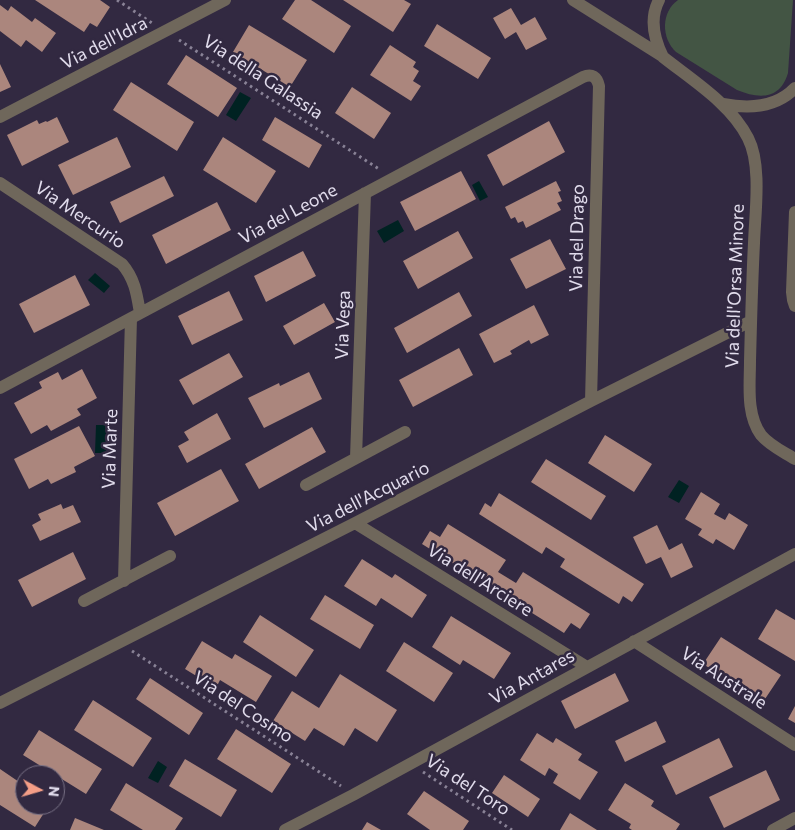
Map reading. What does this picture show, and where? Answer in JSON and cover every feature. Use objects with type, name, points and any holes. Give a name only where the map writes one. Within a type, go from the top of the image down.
[{"type":"street","name":"Via dell'Idra","points":[[0,117],[225,0]]},
{"type":"street","name":"Via dell'Orsa Minore","points":[[574,0],[663,57],[723,104],[737,121],[752,146],[756,168],[750,401],[754,420],[762,435],[767,441],[795,459]]},
{"type":"street","points":[[658,0],[654,14],[654,29],[663,57]]},
{"type":"street","name":"Via del Leone","points":[[0,388],[583,77],[594,76]]},
{"type":"street","name":"Via del Drago","points":[[591,401],[599,86],[594,76]]},
{"type":"street","points":[[723,104],[748,107],[769,104],[785,97],[795,88]]},
{"type":"street","name":"Via Mercurio","points":[[0,183],[122,264],[134,282],[136,315]]},
{"type":"street","name":"Via Vega","points":[[356,458],[365,193]]},
{"type":"street","points":[[794,302],[795,212]]},
{"type":"street","name":"Via Marte","points":[[124,580],[136,315]]},
{"type":"street","name":"Via dell'Acquario","points":[[0,703],[751,321]]},
{"type":"street","points":[[306,485],[405,432]]},
{"type":"street","name":"Via dell'Arciere","points":[[355,523],[587,667]]},
{"type":"street","name":"Via Antares","points":[[285,830],[353,795],[795,554]]},
{"type":"street","points":[[84,601],[170,556]]},
{"type":"street","name":"Via Australe","points":[[634,641],[795,745]]},
{"type":"street","points":[[773,830],[795,818]]},
{"type":"path","name":"Via della Galassia","points":[[117,0],[394,178]]},
{"type":"path","name":"Via del Cosmo","points":[[118,643],[353,795]]},
{"type":"path","name":"Via del Toro","points":[[410,764],[512,830]]},
{"type":"shaded area","points":[[678,0],[793,0],[788,73],[780,88],[774,93],[761,96],[745,93],[737,90],[676,52],[668,40],[665,25],[668,11]]},
{"type":"shaded area","points":[[240,92],[251,98],[236,121],[226,115]]},
{"type":"shaded area","points":[[479,181],[488,197],[480,201],[472,185]]},
{"type":"shaded area","points":[[398,220],[404,231],[384,243],[377,231]]},
{"type":"shaded area","points":[[95,273],[110,286],[104,293],[88,280]]},
{"type":"shaded area","points":[[96,425],[108,425],[107,453],[95,453]]},
{"type":"shaded area","points":[[679,480],[689,486],[679,503],[668,497]]},
{"type":"shaded area","points":[[158,761],[167,767],[158,783],[148,778]]},
{"type":"building","points":[[35,0],[100,0],[110,7],[97,27],[90,23],[84,32]]},
{"type":"building","points":[[295,0],[311,0],[351,26],[334,53],[282,19]]},
{"type":"building","points":[[343,0],[404,0],[411,4],[393,32]]},
{"type":"building","points":[[0,5],[8,11],[11,6],[32,22],[35,18],[56,33],[42,52],[26,40],[21,47],[0,31]]},
{"type":"building","points":[[511,8],[521,25],[535,17],[547,39],[526,50],[516,32],[505,39],[493,18]]},
{"type":"building","points":[[437,24],[491,58],[478,79],[424,46]]},
{"type":"building","points":[[249,25],[307,60],[290,87],[233,52]]},
{"type":"building","points":[[390,45],[416,62],[413,67],[419,71],[413,81],[421,86],[411,101],[370,75]]},
{"type":"building","points":[[186,55],[237,88],[218,117],[167,84]]},
{"type":"building","points":[[0,64],[11,87],[0,92]]},
{"type":"building","points":[[131,82],[194,122],[177,151],[113,110]]},
{"type":"building","points":[[352,87],[391,113],[374,139],[335,113]]},
{"type":"building","points":[[57,117],[69,142],[22,166],[7,135],[37,120],[39,124]]},
{"type":"building","points":[[275,117],[322,145],[309,168],[262,140]]},
{"type":"building","points":[[549,121],[565,152],[503,186],[487,155]]},
{"type":"building","points":[[117,137],[131,167],[73,195],[58,165]]},
{"type":"building","points":[[223,137],[276,171],[256,203],[203,170]]},
{"type":"building","points":[[461,171],[476,199],[415,231],[400,202]]},
{"type":"building","points":[[164,176],[174,196],[120,223],[110,202]]},
{"type":"building","points":[[556,181],[561,191],[558,192],[562,201],[557,203],[561,210],[526,228],[523,221],[518,223],[515,217],[511,219],[505,207]]},
{"type":"building","points":[[217,202],[231,230],[166,264],[152,235]]},
{"type":"building","points":[[458,231],[473,258],[418,289],[403,261]]},
{"type":"building","points":[[550,239],[566,269],[526,289],[510,259]]},
{"type":"building","points":[[303,251],[316,276],[266,302],[254,276]]},
{"type":"building","points":[[75,275],[90,305],[34,333],[19,304]]},
{"type":"building","points":[[229,291],[243,320],[192,345],[178,316]]},
{"type":"building","points":[[459,292],[472,316],[407,353],[394,328]]},
{"type":"building","points":[[324,303],[335,322],[294,345],[283,326]]},
{"type":"building","points":[[534,305],[549,335],[531,344],[529,340],[510,351],[512,354],[494,363],[479,334]]},
{"type":"building","points":[[459,348],[473,375],[413,407],[399,380]]},
{"type":"building","points":[[229,353],[243,377],[193,405],[179,380]]},
{"type":"building","points":[[82,369],[97,398],[77,409],[81,415],[51,431],[47,425],[31,434],[14,403],[42,388],[39,382],[58,372],[62,380]]},
{"type":"building","points":[[309,372],[322,399],[264,428],[248,398],[279,383],[280,386]]},
{"type":"building","points":[[217,413],[231,439],[187,463],[178,446],[189,440],[184,432]]},
{"type":"building","points":[[79,426],[95,456],[74,467],[76,472],[51,484],[48,479],[29,489],[14,459]]},
{"type":"building","points":[[312,427],[326,452],[259,489],[245,464]]},
{"type":"building","points":[[605,435],[652,464],[634,492],[588,463]]},
{"type":"building","points":[[546,459],[606,496],[591,520],[531,482]]},
{"type":"building","points":[[221,469],[239,501],[175,536],[157,503]]},
{"type":"building","points":[[701,492],[720,504],[714,514],[725,520],[729,513],[748,525],[734,550],[716,539],[713,544],[698,535],[702,529],[685,519]]},
{"type":"building","points":[[499,493],[644,584],[632,602],[623,596],[619,604],[560,567],[565,559],[546,547],[542,554],[479,514],[485,503],[491,507]]},
{"type":"building","points":[[61,504],[63,509],[73,505],[81,522],[40,541],[32,525],[41,520],[38,514]]},
{"type":"building","points":[[448,524],[506,560],[498,572],[516,583],[523,572],[590,614],[580,629],[571,623],[564,633],[422,544],[430,531],[440,537]]},
{"type":"building","points":[[657,525],[669,550],[682,543],[693,567],[671,578],[661,557],[646,564],[633,537]]},
{"type":"building","points":[[73,552],[86,579],[32,607],[18,580]]},
{"type":"building","points":[[362,559],[392,578],[395,574],[427,595],[412,618],[381,598],[376,606],[344,586]]},
{"type":"building","points":[[325,595],[374,625],[360,649],[310,619]]},
{"type":"building","points":[[776,609],[795,620],[795,661],[758,639]]},
{"type":"building","points":[[260,615],[314,650],[296,677],[243,642]]},
{"type":"building","points":[[451,616],[511,653],[494,679],[463,660],[460,665],[432,647]]},
{"type":"building","points":[[721,637],[781,675],[763,702],[703,664]]},
{"type":"building","points":[[202,641],[232,659],[235,654],[272,676],[256,702],[220,680],[216,688],[185,669]]},
{"type":"building","points":[[404,642],[453,673],[434,702],[386,671]]},
{"type":"building","points":[[615,673],[629,701],[575,729],[561,701]]},
{"type":"building","points":[[340,674],[397,710],[377,742],[355,728],[344,746],[314,728],[305,741],[273,721],[292,691],[319,708]]},
{"type":"building","points":[[150,678],[203,713],[189,735],[136,699]]},
{"type":"building","points":[[93,700],[152,738],[133,767],[74,730]]},
{"type":"building","points":[[795,706],[795,723],[788,719]]},
{"type":"building","points":[[656,721],[666,742],[625,762],[615,741]]},
{"type":"building","points":[[236,729],[291,764],[272,793],[217,759]]},
{"type":"building","points":[[39,730],[102,769],[86,794],[65,781],[65,765],[39,765],[23,755]]},
{"type":"building","points":[[537,733],[553,743],[556,738],[582,754],[578,760],[598,772],[580,800],[553,783],[558,774],[549,768],[545,776],[520,760]]},
{"type":"building","points":[[719,738],[733,767],[676,795],[662,766]]},
{"type":"building","points":[[185,759],[237,790],[221,817],[169,786]]},
{"type":"building","points":[[0,769],[15,779],[15,814],[0,805]]},
{"type":"building","points":[[766,770],[780,800],[724,828],[709,797]]},
{"type":"building","points":[[504,775],[540,799],[528,817],[492,793]]},
{"type":"building","points":[[126,783],[183,818],[175,830],[143,830],[110,810]]},
{"type":"building","points":[[625,783],[654,801],[651,806],[680,824],[676,830],[632,830],[629,828],[631,824],[608,810]]},
{"type":"building","points":[[424,791],[469,821],[463,830],[430,830],[407,814]]},
{"type":"building","points":[[570,813],[597,830],[560,830]]},
{"type":"building","points":[[16,815],[43,815],[35,827]]},
{"type":"building","points":[[75,818],[104,830],[70,830]]},
{"type":"building","points":[[367,822],[381,830],[362,830]]}]
